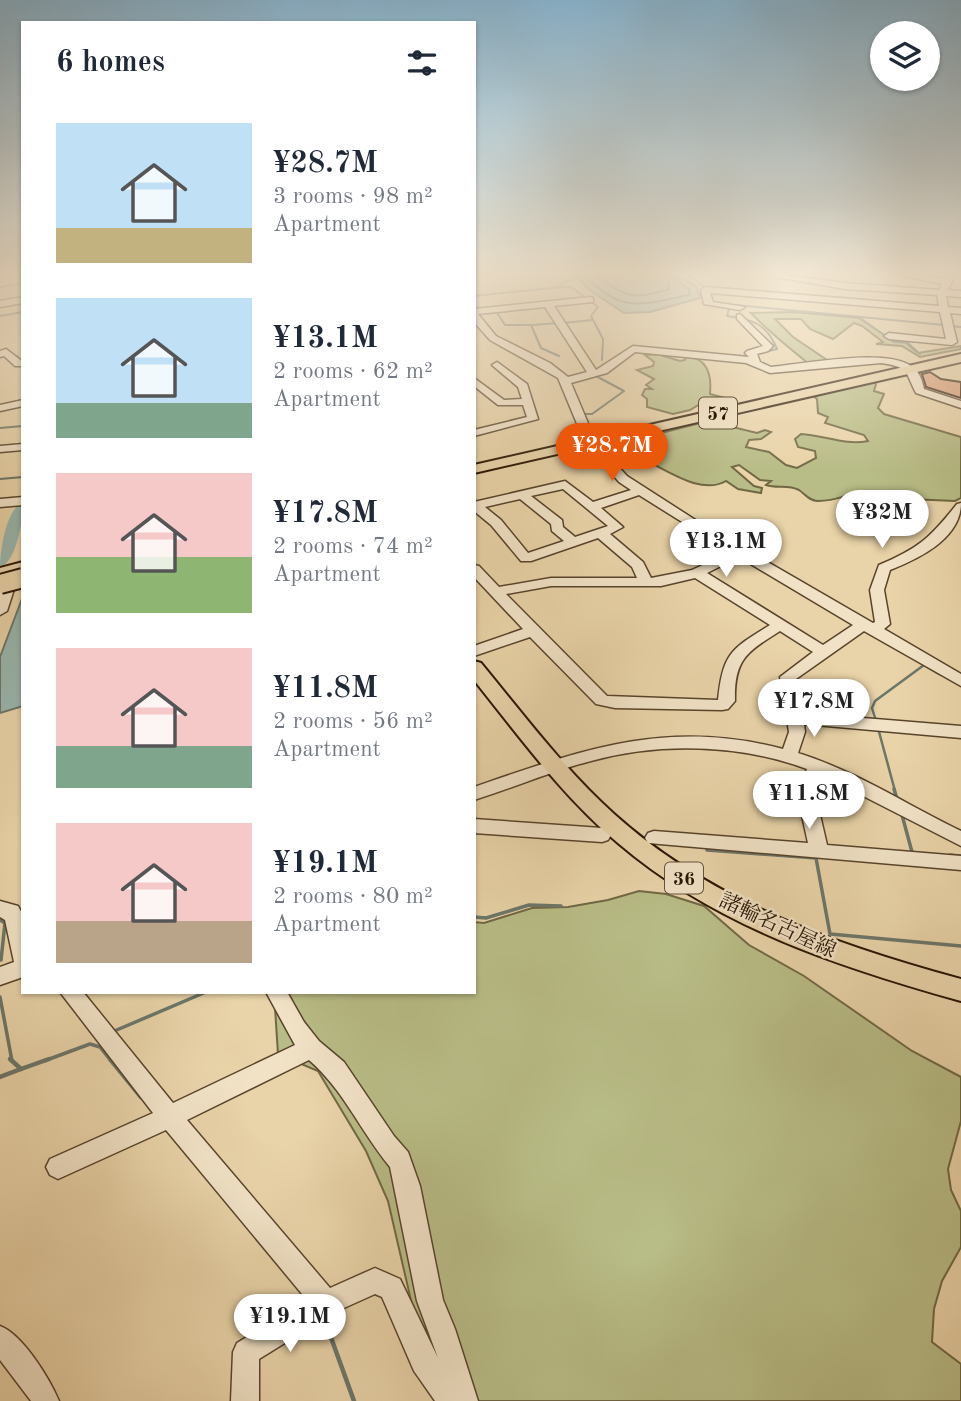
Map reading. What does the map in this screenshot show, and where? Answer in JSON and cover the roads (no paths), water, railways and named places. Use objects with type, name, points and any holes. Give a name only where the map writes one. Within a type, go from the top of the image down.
[{"type":"main road","name":"57","points":[[476,463],[590,440],[961,356]]},
{"type":"main road","name":"57","points":[[476,468],[590,440]]},
{"type":"main road","name":"諸輪名古屋線","points":[[476,669],[556,766],[627,837],[675,873],[779,930],[835,953],[961,990]]},
{"type":"street","points":[[497,340],[546,365],[566,381],[590,440],[611,468],[640,491],[961,681]]},
{"type":"street","points":[[571,340],[593,373]]},
{"type":"street","points":[[763,340],[768,346],[750,353],[760,367],[770,370],[876,359],[892,360],[916,377],[920,391],[961,405]]},
{"type":"street","points":[[935,340],[952,340]]},
{"type":"street","points":[[566,381],[607,369],[633,349],[755,361]]},
{"type":"street","points":[[0,354],[6,352],[19,364]]},
{"type":"street","points":[[523,354],[478,374],[499,402],[528,402]]},
{"type":"street","points":[[480,432],[532,420],[523,386],[497,365]]},
{"type":"street","points":[[0,408],[21,403]]},
{"type":"street","points":[[0,449],[21,447]]},
{"type":"street","points":[[476,506],[565,485],[617,527],[526,558],[476,507]]},
{"type":"street","points":[[593,506],[640,491]]},
{"type":"street","points":[[522,495],[574,543]]},
{"type":"street","points":[[0,503],[21,501]]},
{"type":"street","points":[[789,756],[797,732],[788,677],[822,651],[868,626],[883,624],[877,590],[884,568],[915,555],[936,539],[961,507]]},
{"type":"street","points":[[602,534],[638,565],[646,583]]},
{"type":"street","points":[[495,592],[551,582],[670,581],[697,573],[739,552]]},
{"type":"street","points":[[476,571],[602,700],[615,703],[722,705],[727,701],[726,678],[733,660],[746,647],[780,625]]},
{"type":"street","points":[[697,573],[822,651]]},
{"type":"street","points":[[0,611],[11,578]]},
{"type":"street","points":[[476,650],[533,631]]},
{"type":"street","points":[[794,718],[961,732]]},
{"type":"street","points":[[476,793],[556,766],[632,746],[726,745],[789,756],[817,765],[961,839]]},
{"type":"street","points":[[817,765],[807,793],[819,852]]},
{"type":"street","points":[[476,825],[602,835]]},
{"type":"street","points":[[653,838],[961,863]]},
{"type":"street","points":[[0,909],[11,912],[15,919],[21,950]]},
{"type":"street","points":[[0,976],[21,969]]},
{"type":"street","points":[[73,994],[326,1303]]},
{"type":"street","points":[[277,994],[296,1029],[311,1048],[336,1069],[386,1144],[400,1160],[408,1186],[430,1301],[455,1366],[464,1401]]},
{"type":"street","points":[[58,1167],[311,1048]]},
{"type":"street","points":[[245,1401],[246,1352],[326,1303],[375,1281],[391,1288],[417,1353],[454,1401]]},
{"type":"street","points":[[0,1339],[38,1387],[45,1401]]},
{"type":"water","points":[[21,601],[21,707],[0,713],[0,657]]},
{"type":"waterway","points":[[538,340],[541,348],[559,356]]},
{"type":"waterway","points":[[602,360],[603,340]]},
{"type":"waterway","points":[[761,353],[777,349],[773,340]]},
{"type":"waterway","points":[[893,340],[908,343],[920,354]]},
{"type":"waterway","points":[[585,414],[592,414],[624,391],[594,375]]},
{"type":"waterway","points":[[0,428],[21,426]]},
{"type":"waterway","points":[[0,479],[21,477]]},
{"type":"waterway","points":[[0,563],[21,511]]},
{"type":"waterway","points":[[918,661],[939,674]]},
{"type":"waterway","points":[[876,721],[872,708],[875,701],[924,665]]},
{"type":"waterway","points":[[878,728],[895,791]]},
{"type":"waterway","points":[[894,789],[897,799]]},
{"type":"waterway","points":[[902,815],[912,852]]},
{"type":"waterway","points":[[707,850],[816,858],[830,934],[961,946]]},
{"type":"waterway","points":[[950,855],[961,856]]},
{"type":"waterway","points":[[476,917],[486,918],[529,905],[561,906]]},
{"type":"waterway","points":[[0,920],[5,923],[1,960]]},
{"type":"waterway","points":[[112,1032],[201,994]]},
{"type":"waterway","points":[[0,997],[12,1061]]},
{"type":"waterway","points":[[44,1061],[90,1044],[100,1047],[111,1061]]},
{"type":"waterway","points":[[21,1069],[49,1059]]},
{"type":"waterway","points":[[110,1059],[141,1097]]},
{"type":"waterway","points":[[12,1061],[21,1069]]},
{"type":"waterway","points":[[0,1077],[21,1069]]},
{"type":"waterway","points":[[325,1321],[354,1401]]}]
